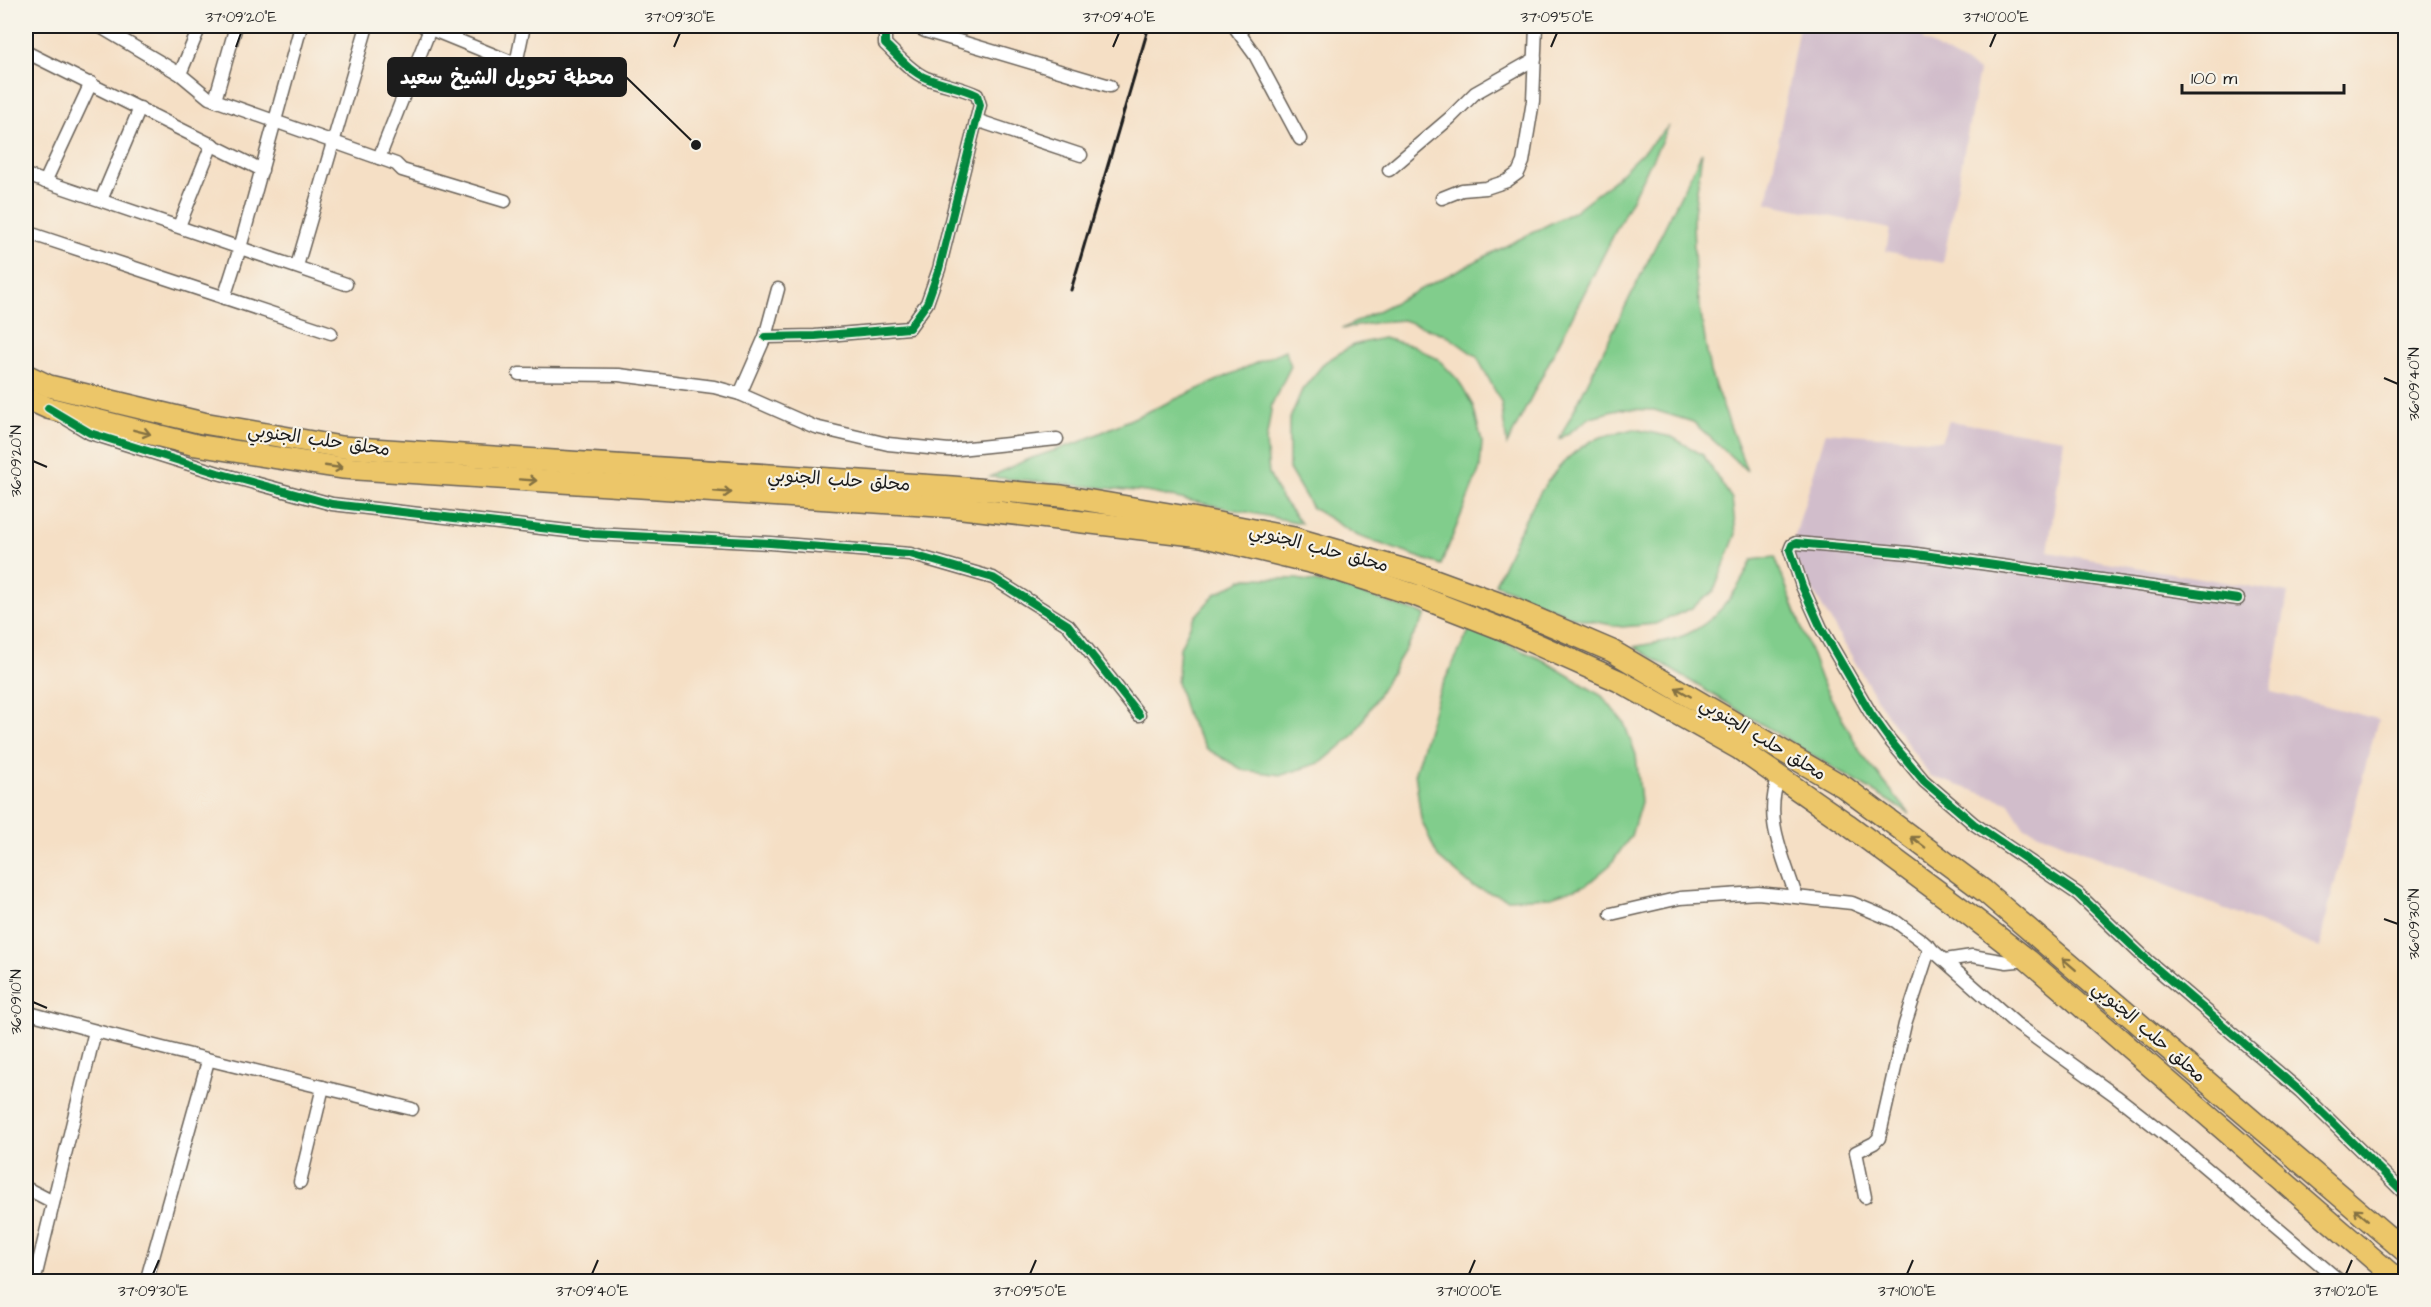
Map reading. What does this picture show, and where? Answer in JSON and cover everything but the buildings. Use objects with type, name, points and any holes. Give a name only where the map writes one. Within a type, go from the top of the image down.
[{"type":"highway","name":"محلق حلب الجنوبي","points":[[26,375],[49,386],[203,423],[341,447],[1062,496],[1294,538],[1416,573],[1612,651],[1844,788],[1984,891],[2406,1252]]},
{"type":"highway","name":"محلق حلب الجنوبي","points":[[26,398],[48,408],[195,445],[342,468],[954,507],[1202,536],[1329,568],[1415,595],[1507,631],[1618,681],[1738,748],[1949,899],[2028,960],[2400,1281]]},
{"type":"street","points":[[99,26],[180,74],[209,98],[333,140],[396,164],[402,170],[505,201]]},
{"type":"street","points":[[180,74],[200,26]]},
{"type":"street","points":[[215,100],[236,26]]},
{"type":"street","points":[[224,298],[301,26]]},
{"type":"street","points":[[297,266],[367,26]]},
{"type":"street","points":[[379,158],[426,27],[516,64],[524,26]]},
{"type":"street","points":[[765,337],[824,336],[909,328],[927,303],[939,269],[980,105],[977,95],[965,89],[924,77],[900,59],[885,44],[885,26]]},
{"type":"street","points":[[915,26],[925,31],[1110,86]]},
{"type":"street","points":[[1234,26],[1256,55],[1300,139]]},
{"type":"street","points":[[1442,198],[1462,190],[1486,188],[1507,181],[1518,173],[1523,162],[1533,101],[1535,26]]},
{"type":"street","points":[[26,52],[262,170]]},
{"type":"street","points":[[1389,170],[1450,118],[1475,93],[1535,59]]},
{"type":"street","points":[[45,182],[91,83]]},
{"type":"street","points":[[101,200],[140,108]]},
{"type":"street","points":[[976,120],[1081,155]]},
{"type":"street","points":[[178,226],[212,144]]},
{"type":"street","points":[[26,175],[346,284]]},
{"type":"street","points":[[26,232],[331,333]]},
{"type":"street","points":[[740,394],[765,337],[778,289]]},
{"type":"street","points":[[519,375],[619,375],[714,387],[740,394],[815,427],[888,444],[949,450],[1057,439]]},
{"type":"street","points":[[48,408],[90,433],[218,473],[332,504],[594,534],[771,543],[910,554],[993,578],[1068,625],[1139,715]]},
{"type":"street","points":[[2238,599],[1908,553],[1796,543],[1790,548],[1802,586],[1821,628],[1877,722],[1924,781],[1966,818],[2078,894],[2148,961],[2300,1091],[2406,1196]]},
{"type":"street","points":[[1779,777],[1774,790],[1772,817],[1796,896]]},
{"type":"street","points":[[1611,914],[1680,898],[1758,893],[1852,903],[1895,921],[1930,947],[2015,1023],[2116,1096],[2180,1146],[2341,1281]]},
{"type":"street","points":[[1865,1197],[1857,1152],[1880,1138],[1905,1024],[1930,947]]},
{"type":"street","points":[[1945,960],[1972,956],[1984,956],[2007,962],[2028,960]]},
{"type":"street","points":[[26,1012],[208,1061],[258,1070],[411,1109]]},
{"type":"street","points":[[34,1281],[95,1031]]},
{"type":"street","points":[[146,1281],[208,1061]]},
{"type":"street","points":[[300,1182],[324,1087]]},
{"type":"street","points":[[26,1188],[53,1202]]},
{"type":"shaded area","points":[[1799,26],[1927,26],[1923,40],[1979,71],[1943,263],[1886,251],[1890,229],[1767,203]]},
{"type":"shaded area","points":[[1949,421],[2064,439],[2048,552],[2288,593],[2271,692],[2378,719],[2329,905],[2320,948],[2024,827],[2008,802],[1930,776],[1881,706],[1790,552],[1826,432],[1941,441]]},
{"type":"green space","points":[[1669,126],[1507,445],[1501,402],[1477,357],[1446,335],[1403,320],[1342,329],[1573,212],[1613,181]]},
{"type":"green space","points":[[1702,152],[1693,221],[1695,276],[1710,372],[1747,471],[1693,422],[1654,410],[1621,409],[1591,417],[1559,440]]},
{"type":"green space","points":[[1383,338],[1414,346],[1438,359],[1458,380],[1473,406],[1482,442],[1480,468],[1441,565],[1358,536],[1312,508],[1289,469],[1289,421],[1302,390],[1325,362],[1353,345]]},
{"type":"green space","points":[[1285,350],[1291,366],[1272,404],[1266,442],[1269,474],[1281,498],[1301,523],[1146,492],[990,477],[1026,460],[1080,442]]},
{"type":"green space","points":[[1634,429],[1672,437],[1703,455],[1732,499],[1736,534],[1714,591],[1690,609],[1655,624],[1622,627],[1572,617],[1495,584],[1523,522],[1548,481],[1562,464],[1579,449],[1598,438]]},
{"type":"green space","points":[[1775,557],[1821,680],[1863,756],[1910,814],[1634,647],[1673,639],[1697,629],[1726,604],[1752,560]]},
{"type":"green space","points":[[1246,578],[1297,579],[1338,586],[1426,615],[1354,735],[1322,762],[1282,775],[1243,770],[1207,749],[1187,717],[1177,682],[1180,648],[1193,619],[1215,594]]},
{"type":"green space","points":[[1471,627],[1543,660],[1602,696],[1624,723],[1636,755],[1641,802],[1631,836],[1610,865],[1586,885],[1551,897],[1508,899],[1473,887],[1438,857],[1421,819],[1415,772],[1439,692]]},
{"type":"railway","points":[[1071,290],[1149,26]]},
{"type":"cycle path","points":[[765,337],[815,336],[909,328],[927,303],[939,269],[980,105],[977,95],[926,78],[910,68],[885,44],[885,26]]},
{"type":"cycle path","points":[[48,408],[90,433],[218,473],[332,504],[594,534],[770,543],[910,554],[993,578],[1068,625],[1139,715]]},
{"type":"cycle path","points":[[2238,599],[1909,553],[1796,543],[1790,550],[1802,586],[1821,628],[1871,714],[1924,781],[1974,824],[2078,894],[2148,961],[2300,1091],[2406,1195]]},
{"type":"place","name":"محطة تحويل الشيخ سعيد","points":[[696,145]]}]
